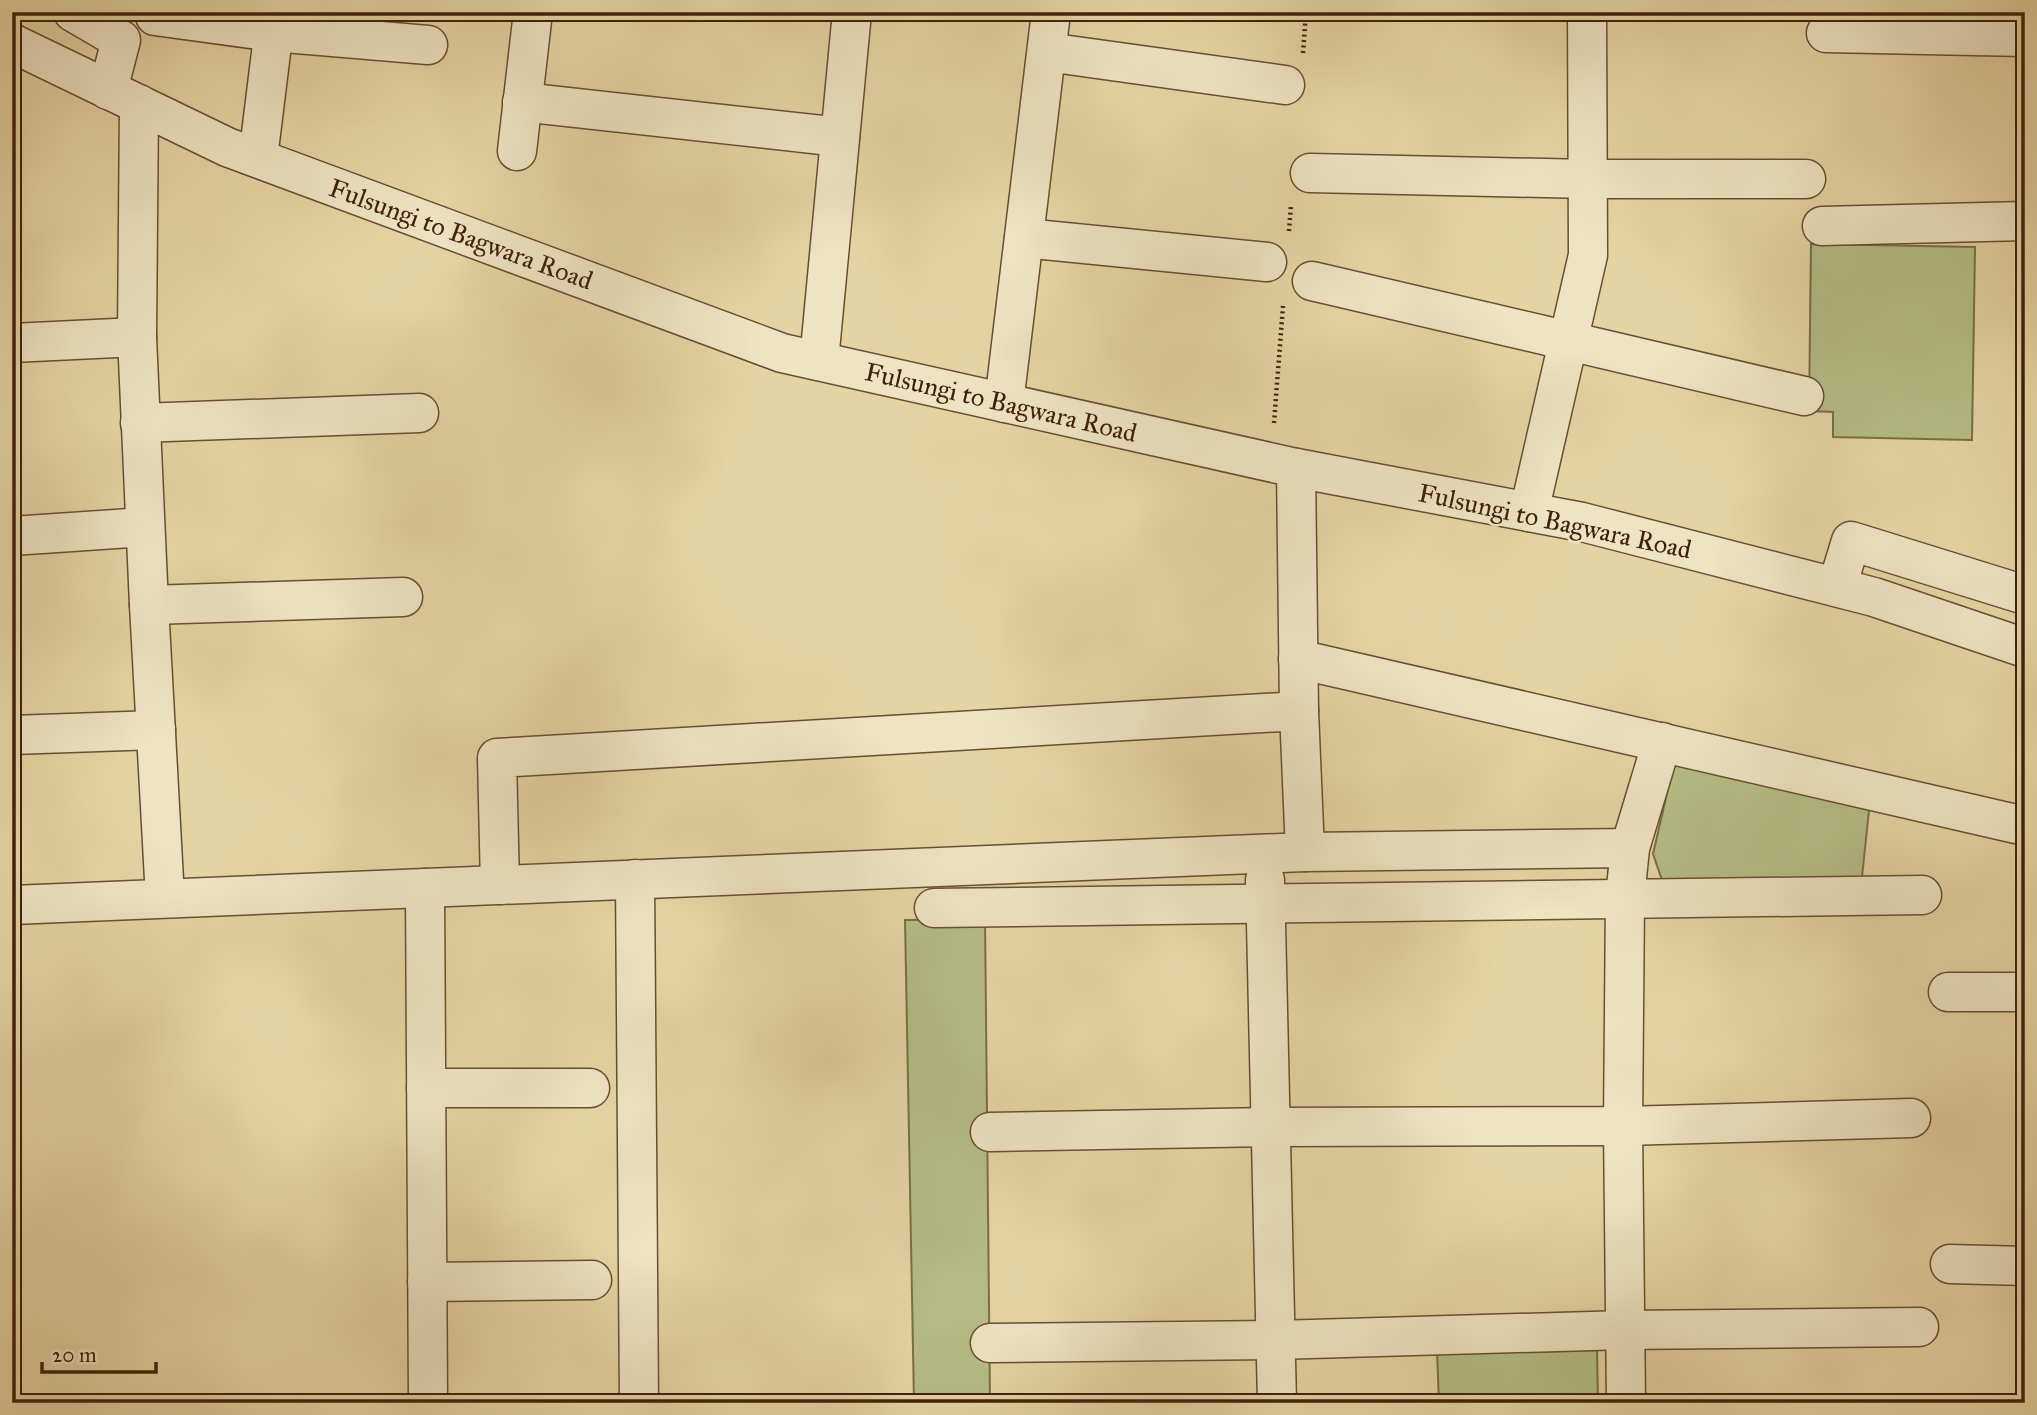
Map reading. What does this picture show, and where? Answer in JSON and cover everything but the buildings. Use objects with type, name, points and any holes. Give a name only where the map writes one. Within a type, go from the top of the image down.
[{"type":"street","points":[[73,12],[121,40],[165,898]]},
{"type":"street","points":[[517,151],[533,12]]},
{"type":"street","points":[[819,361],[852,12]]},
{"type":"street","points":[[1004,403],[1051,12]]},
{"type":"street","points":[[1529,512],[1588,255],[1587,12]]},
{"type":"street","points":[[155,16],[274,22],[429,45]]},
{"type":"street","points":[[258,158],[274,22]]},
{"type":"street","points":[[1826,33],[2025,37]]},
{"type":"street","name":"Fulsungi to Bagwara Road","points":[[12,43],[227,147],[782,353],[1296,468],[1582,522],[1874,597],[2025,648]]},
{"type":"street","points":[[1046,52],[1285,85]]},
{"type":"street","points":[[522,102],[840,137]]},
{"type":"street","points":[[1310,173],[1588,179],[1806,179]]},
{"type":"street","points":[[1822,226],[2025,221]]},
{"type":"street","points":[[1024,238],[1267,262]]},
{"type":"street","points":[[1312,281],[1804,396]]},
{"type":"street","points":[[12,343],[136,337]]},
{"type":"street","points":[[140,423],[419,413]]},
{"type":"street","points":[[1296,468],[1299,711],[1305,852]]},
{"type":"street","points":[[12,536],[145,527]]},
{"type":"street","points":[[1837,587],[1851,541],[2025,595]]},
{"type":"street","points":[[149,605],[403,597]]},
{"type":"street","points":[[1298,659],[2016,824]]},
{"type":"street","points":[[500,885],[497,758],[1299,711]]},
{"type":"street","points":[[12,735],[156,730]]},
{"type":"street","points":[[1626,1403],[1623,1126],[1625,898],[1630,848],[1662,742]]},
{"type":"street","points":[[12,905],[1265,853],[1630,848]]},
{"type":"street","points":[[1265,853],[1277,1403]]},
{"type":"street","points":[[635,879],[639,1403]]},
{"type":"street","points":[[425,887],[428,1403]]},
{"type":"street","points":[[934,908],[1922,895]]},
{"type":"street","points":[[1948,992],[2025,992]]},
{"type":"street","points":[[426,1088],[590,1087]]},
{"type":"street","points":[[990,1132],[1270,1127],[1623,1126],[1911,1118]]},
{"type":"street","points":[[1950,1264],[2025,1266]]},
{"type":"street","points":[[427,1282],[592,1280]]},
{"type":"street","points":[[990,1343],[1919,1327]]},
{"type":"green space","points":[[1811,244],[1975,247],[1972,440],[1833,437],[1833,412],[1809,411]]},
{"type":"green space","points":[[1674,763],[1869,810],[1862,877],[1662,880],[1653,854]]},
{"type":"green space","points":[[985,919],[990,1403],[914,1403],[905,920]]},
{"type":"green space","points":[[1597,1350],[1598,1403],[1439,1403],[1437,1351]]}]
